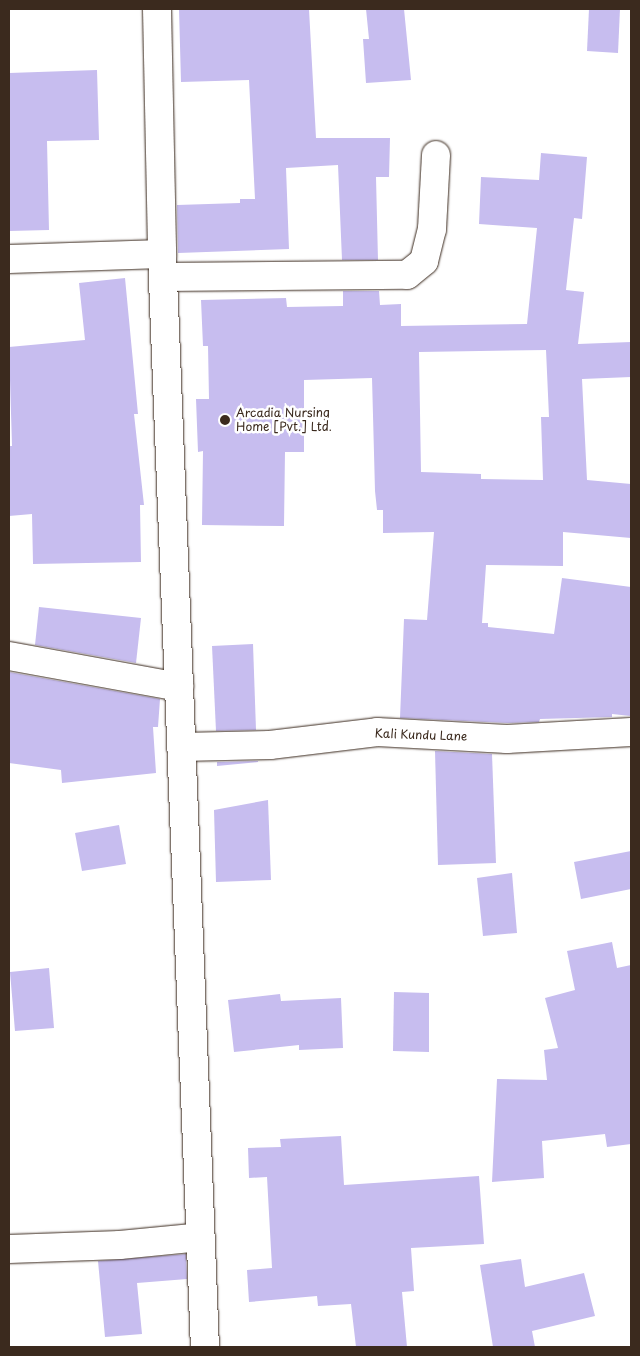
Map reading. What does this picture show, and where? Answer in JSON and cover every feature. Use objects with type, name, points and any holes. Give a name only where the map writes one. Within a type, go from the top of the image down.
[{"type":"street","points":[[158,9],[162,265],[205,1347]]},
{"type":"street","points":[[9,259],[407,275],[424,261],[432,229],[436,155]]},
{"type":"street","points":[[9,656],[179,687]]},
{"type":"street","name":"Kali Kundu Lane","points":[[181,747],[270,745],[377,732],[507,738],[631,732]]},
{"type":"street","points":[[9,1250],[120,1245],[201,1236]]},
{"type":"building","points":[[179,9],[309,9],[316,138],[390,138],[389,177],[376,177],[378,260],[342,260],[338,165],[286,168],[289,249],[178,253],[177,205],[240,203],[240,199],[255,199],[249,80],[181,82]]},
{"type":"building","points":[[366,9],[404,9],[411,80],[366,83],[363,39],[369,39]]},
{"type":"building","points":[[589,9],[620,9],[618,53],[587,51]]},
{"type":"building","points":[[97,70],[99,140],[47,141],[49,230],[9,231],[9,73]]},
{"type":"building","points":[[541,153],[587,157],[582,219],[574,218],[566,290],[584,292],[578,344],[631,342],[631,377],[582,379],[587,480],[631,484],[631,538],[563,532],[563,566],[486,565],[482,623],[488,623],[488,627],[554,634],[562,578],[631,587],[631,716],[612,714],[612,717],[540,719],[539,722],[507,723],[400,718],[404,619],[427,620],[434,532],[383,533],[383,510],[377,510],[375,491],[372,378],[304,380],[304,452],[285,452],[284,526],[202,525],[203,451],[198,452],[196,399],[209,399],[208,346],[203,346],[201,300],[286,298],[287,307],[343,306],[343,291],[379,291],[380,305],[401,304],[401,326],[527,324],[537,228],[479,224],[481,177],[539,180]],"holes":[[[546,350],[549,417],[541,417],[543,480],[481,479],[481,474],[421,472],[419,352]]]},
{"type":"building","points":[[125,278],[138,414],[134,414],[144,505],[140,505],[141,562],[33,564],[32,514],[9,516],[9,446],[12,446],[9,347],[85,340],[79,283]]},
{"type":"building","points":[[39,607],[141,618],[136,663],[35,645]]},
{"type":"building","points":[[253,644],[256,730],[216,731],[212,646]]},
{"type":"building","points":[[9,672],[160,699],[158,727],[153,727],[156,773],[62,783],[61,770],[9,763]]},
{"type":"building","points":[[435,751],[492,754],[496,863],[438,865]]},
{"type":"building","points":[[258,761],[217,766],[217,762]]},
{"type":"building","points":[[268,800],[271,880],[216,882],[214,810]]},
{"type":"building","points":[[119,825],[126,864],[82,871],[75,833]]},
{"type":"building","points":[[631,851],[631,889],[581,899],[574,862]]},
{"type":"building","points":[[512,873],[517,933],[483,936],[477,878]]},
{"type":"building","points":[[612,942],[617,968],[631,965],[631,1144],[607,1147],[605,1134],[542,1141],[544,1178],[492,1182],[497,1079],[547,1080],[544,1050],[558,1048],[545,998],[575,990],[567,951]]},
{"type":"building","points":[[49,968],[54,1028],[15,1031],[10,972]]},
{"type":"building","points":[[394,992],[429,993],[429,1052],[393,1051]]},
{"type":"building","points":[[280,994],[281,1001],[341,998],[343,1048],[299,1050],[299,1045],[234,1052],[228,1000]]},
{"type":"building","points":[[341,1136],[344,1185],[479,1176],[484,1244],[411,1248],[414,1291],[402,1292],[407,1347],[356,1347],[351,1304],[318,1306],[317,1296],[249,1302],[247,1270],[272,1268],[267,1177],[249,1178],[248,1148],[281,1147],[280,1139]]},
{"type":"building","points":[[186,1254],[187,1279],[137,1283],[142,1334],[105,1337],[98,1261]]},
{"type":"building","points":[[521,1259],[525,1287],[584,1273],[595,1316],[532,1331],[535,1347],[493,1347],[480,1265]]},
{"type":"place","name":"Arcadia Nursing Home [Pvt.] Ltd.","points":[[225,420]]}]
